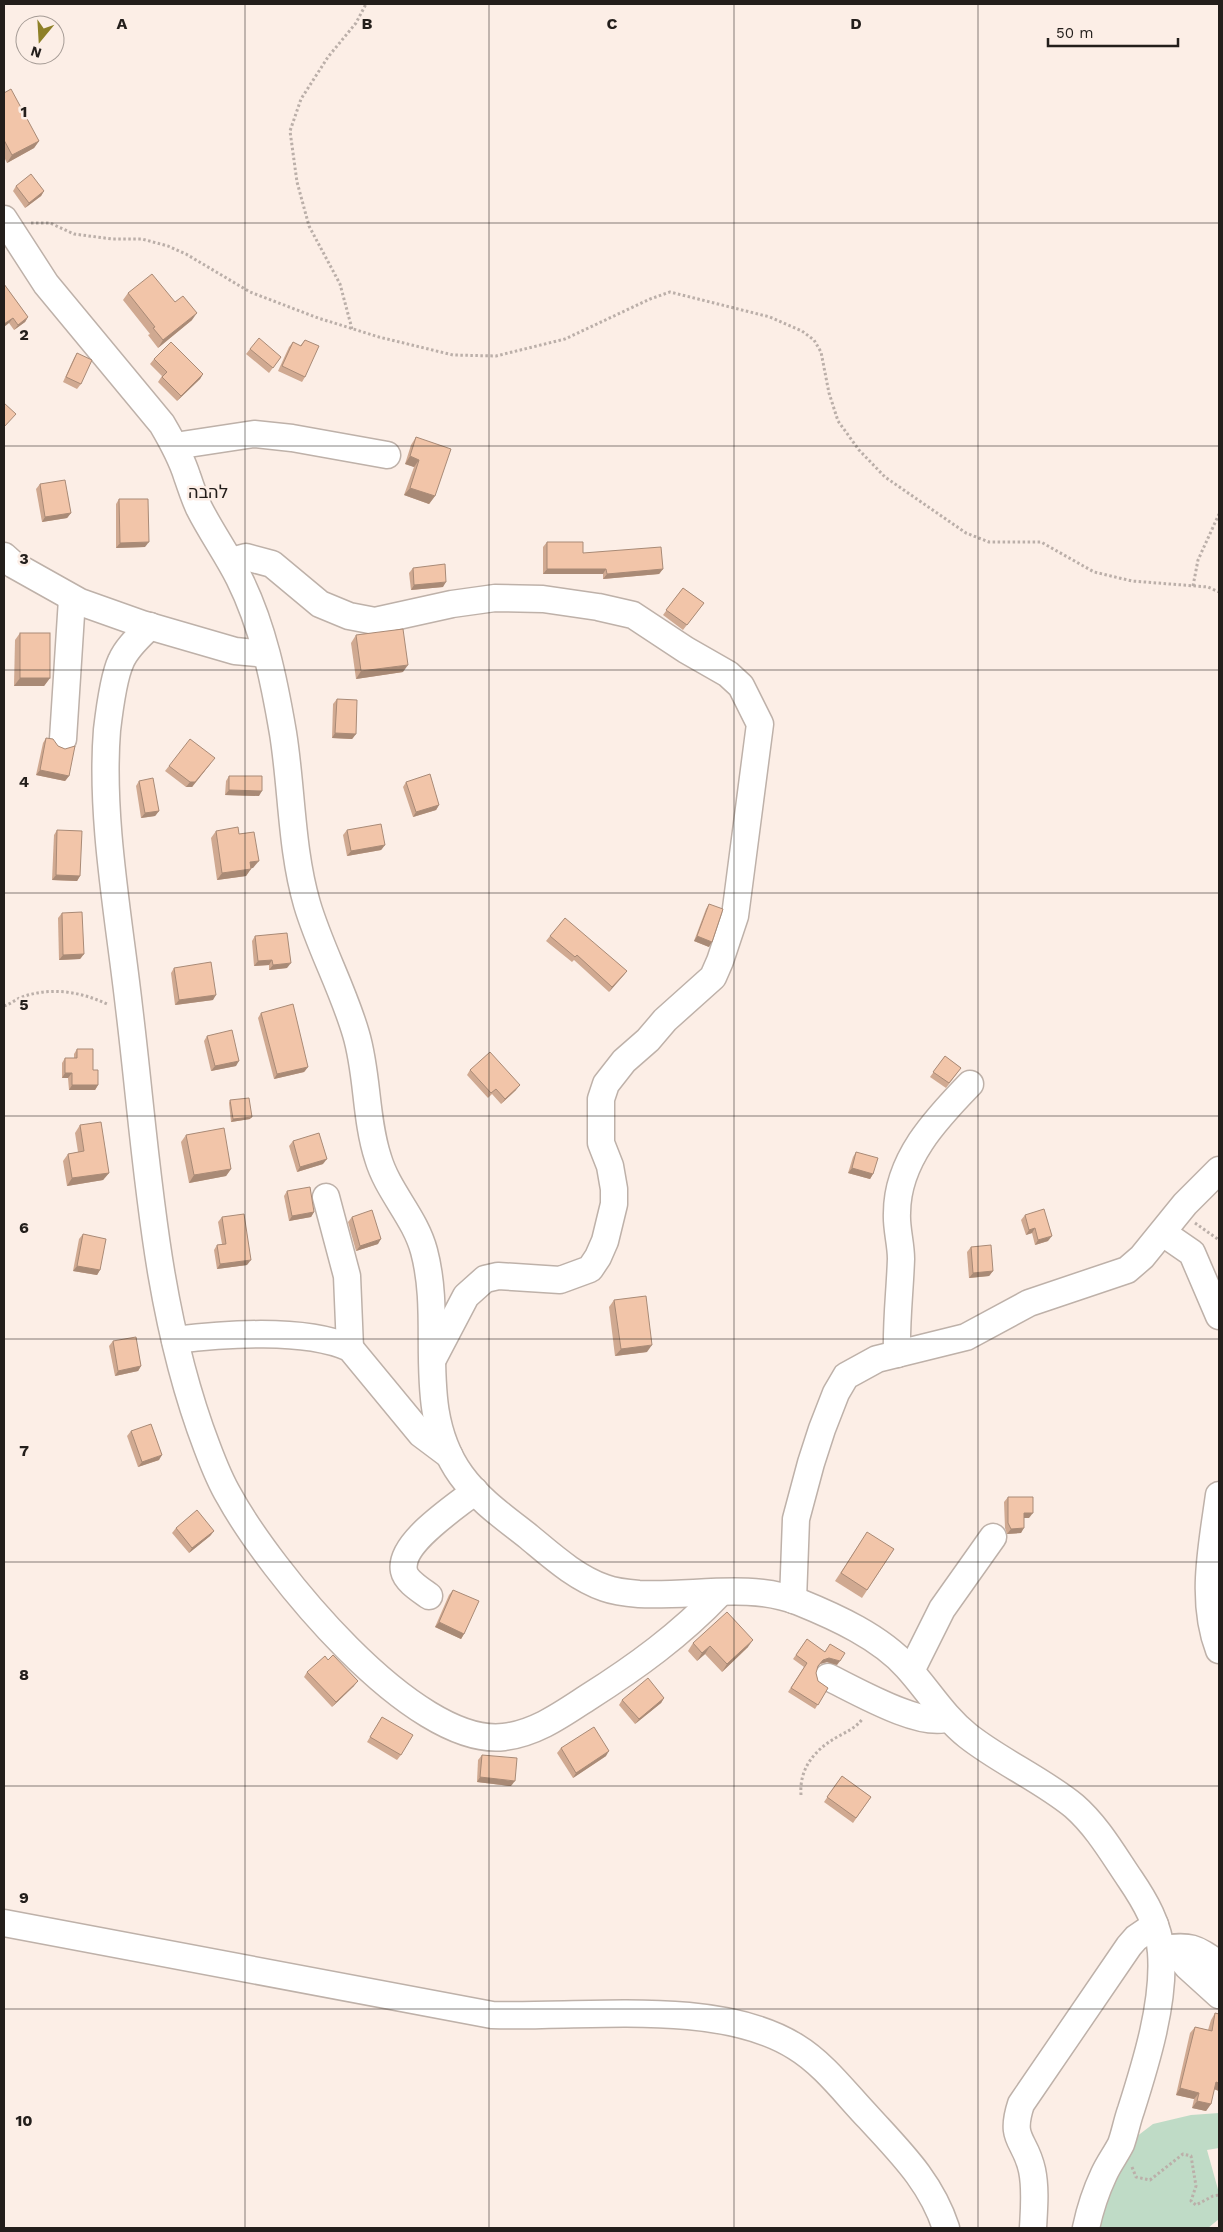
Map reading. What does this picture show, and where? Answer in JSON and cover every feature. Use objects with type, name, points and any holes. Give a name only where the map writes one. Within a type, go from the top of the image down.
[{"type":"street","points":[[5,221],[46,284],[162,424],[175,446],[203,516],[231,561],[260,628],[283,736],[298,862],[305,896],[313,923],[354,1026],[362,1057],[367,1108],[378,1158],[385,1178],[413,1224],[426,1254],[432,1317],[431,1362],[436,1420],[441,1439],[460,1474],[485,1502],[571,1570],[604,1588],[621,1593],[645,1594],[770,1594],[793,1600],[862,1633],[889,1651],[911,1672],[948,1718],[969,1737],[1055,1792],[1086,1818],[1110,1849],[1145,1901],[1163,1941],[1219,1995]]},
{"type":"street","points":[[175,446],[254,434],[292,438],[387,455]]},
{"type":"street","points":[[4,556],[14,565],[72,599],[150,626],[235,651],[266,654]]},
{"type":"street","points":[[231,561],[246,556],[272,564],[320,604],[349,616],[375,621],[496,598],[543,599],[598,607],[633,615],[741,686],[760,724],[735,916],[720,962],[713,977],[665,1020],[648,1040],[624,1061],[606,1084],[601,1099],[601,1143],[610,1166],[614,1189],[614,1204],[606,1241],[598,1257],[590,1269],[560,1280],[498,1276],[485,1279],[466,1296],[431,1362]]},
{"type":"street","points":[[63,739],[72,599]]},
{"type":"street","points":[[150,626],[134,642],[121,661],[107,728],[110,851],[151,1204],[166,1304],[191,1401],[208,1449],[228,1496],[259,1543],[338,1641],[375,1675],[412,1704],[445,1723],[478,1736],[491,1738],[524,1733],[548,1723],[637,1667],[691,1623],[720,1593]]},
{"type":"street","points":[[896,1354],[901,1241],[896,1214],[900,1192],[918,1145],[932,1123],[970,1084]]},
{"type":"street","points":[[793,1600],[796,1520],[811,1463],[836,1393],[846,1376],[877,1358],[966,1338],[1029,1303],[1127,1270],[1142,1257],[1203,1184],[1219,1170]]},
{"type":"street","points":[[326,1197],[346,1276],[350,1348]]},
{"type":"street","points":[[1163,1233],[1192,1252],[1219,1316]]},
{"type":"street","points":[[175,1340],[221,1335],[309,1337],[334,1341],[350,1348],[421,1434],[449,1456]]},
{"type":"street","points":[[429,1596],[409,1580],[404,1572],[404,1560],[419,1536],[475,1492]]},
{"type":"street","points":[[1219,1495],[1208,1582],[1210,1609],[1219,1650]]},
{"type":"street","points":[[911,1672],[942,1609],[994,1537]]},
{"type":"street","points":[[828,1677],[914,1717],[940,1722],[948,1718]]},
{"type":"street","points":[[4,1923],[483,2013],[526,2016],[601,2013],[661,2015],[748,2026],[797,2047],[820,2066],[907,2159],[938,2204],[946,2228]]},
{"type":"street","points":[[1033,2228],[1032,2172],[1028,2157],[1016,2134],[1015,2121],[1021,2104],[1129,1946],[1136,1938],[1163,1941],[1198,1949],[1219,1964]]},
{"type":"street","points":[[1086,2228],[1090,2207],[1104,2173],[1121,2144],[1142,2078],[1154,2021],[1163,1941]]},
{"type":"path","points":[[352,328],[340,284],[310,226],[297,182],[290,131],[300,99],[328,57],[356,23],[366,4]]},
{"type":"path","points":[[5,221],[50,223],[74,234],[112,239],[142,239],[168,246],[186,254],[250,292],[379,338],[453,355],[496,356],[565,339],[650,299],[670,292],[770,317],[802,331],[814,340],[821,352],[838,421],[858,450],[885,477],[966,533],[989,542],[1041,542],[1094,572],[1132,582],[1208,587],[1219,592]]},
{"type":"path","points":[[1192,586],[1198,560],[1219,514]]},
{"type":"path","points":[[4,1006],[23,997],[48,990],[89,995],[130,1016]]},
{"type":"path","points":[[1179,1212],[1219,1240]]},
{"type":"path","points":[[801,1796],[800,1781],[807,1764],[821,1748],[861,1722],[875,1699]]},
{"type":"path","points":[[1121,2144],[1136,2177],[1150,2180],[1183,2154],[1190,2156],[1194,2169],[1196,2186],[1191,2202],[1196,2205],[1219,2195]]},
{"type":"green space","points":[[1219,2113],[1219,2148],[1207,2150],[1219,2193],[1219,2219],[1208,2228],[1097,2228],[1123,2147],[1153,2124],[1191,2115]]},
{"type":"building","points":[[11,89],[39,141],[12,155],[4,140],[4,93]]},
{"type":"building","points":[[31,174],[44,191],[29,203],[16,186]]},
{"type":"building","points":[[152,274],[175,302],[183,296],[197,313],[163,340],[128,293]]},
{"type":"building","points":[[4,284],[28,317],[18,325],[13,318],[4,324]]},
{"type":"building","points":[[259,338],[281,357],[273,368],[250,349]]},
{"type":"building","points":[[305,340],[319,346],[305,377],[282,366],[293,342],[301,346]]},
{"type":"building","points":[[171,342],[203,374],[181,396],[162,377],[167,372],[154,359]]},
{"type":"building","points":[[77,353],[92,360],[81,384],[66,377]]},
{"type":"building","points":[[4,403],[16,414],[4,427]]},
{"type":"building","points":[[416,437],[451,449],[435,496],[410,488],[419,460],[410,456]]},
{"type":"building","points":[[65,480],[71,513],[45,517],[40,484]]},
{"type":"building","points":[[119,499],[148,499],[149,542],[120,543]]},
{"type":"building","points":[[547,542],[583,542],[583,553],[661,547],[663,569],[607,574],[606,569],[547,569]]},
{"type":"building","points":[[445,564],[446,582],[414,585],[413,568]]},
{"type":"building","points":[[683,588],[704,603],[687,625],[666,610]]},
{"type":"building","points":[[403,629],[408,665],[361,671],[356,635]]},
{"type":"building","points":[[20,633],[50,633],[50,678],[20,678]]},
{"type":"building","points":[[337,699],[357,700],[356,734],[335,733]]},
{"type":"building","points":[[46,738],[53,739],[58,746],[65,749],[75,746],[69,776],[40,770]]},
{"type":"building","points":[[190,739],[215,758],[195,782],[190,782],[169,766]]},
{"type":"building","points":[[430,774],[439,805],[416,812],[406,782]]},
{"type":"building","points":[[229,776],[262,776],[262,791],[229,790]]},
{"type":"building","points":[[153,778],[159,811],[145,813],[139,781]]},
{"type":"building","points":[[381,824],[385,845],[351,851],[347,830]]},
{"type":"building","points":[[238,827],[239,834],[254,832],[259,861],[250,862],[251,869],[222,873],[216,831]]},
{"type":"building","points":[[57,830],[82,831],[80,876],[56,875]]},
{"type":"building","points":[[709,904],[723,909],[712,942],[697,936]]},
{"type":"building","points":[[82,912],[84,954],[63,955],[62,913]]},
{"type":"building","points":[[565,918],[627,971],[612,987],[577,955],[575,957],[550,936]]},
{"type":"building","points":[[287,933],[291,963],[273,965],[272,960],[258,961],[255,936]]},
{"type":"building","points":[[211,962],[216,995],[179,1000],[174,968]]},
{"type":"building","points":[[293,1004],[308,1067],[277,1074],[261,1013]]},
{"type":"building","points":[[232,1030],[239,1061],[215,1066],[207,1036]]},
{"type":"building","points":[[77,1049],[93,1049],[93,1070],[98,1070],[98,1085],[72,1085],[72,1073],[65,1073],[65,1058],[77,1058]]},
{"type":"building","points":[[490,1052],[520,1085],[505,1099],[496,1089],[491,1093],[470,1070]]},
{"type":"building","points":[[945,1056],[961,1068],[949,1083],[933,1072]]},
{"type":"building","points":[[249,1098],[252,1117],[233,1119],[230,1100]]},
{"type":"building","points":[[101,1122],[109,1173],[72,1178],[68,1154],[84,1151],[80,1125]]},
{"type":"building","points":[[224,1128],[231,1169],[194,1175],[186,1135]]},
{"type":"building","points":[[319,1133],[327,1159],[300,1167],[293,1141]]},
{"type":"building","points":[[856,1152],[878,1158],[873,1174],[852,1168]]},
{"type":"building","points":[[310,1187],[314,1212],[292,1216],[287,1191]]},
{"type":"building","points":[[1044,1209],[1052,1236],[1038,1240],[1035,1228],[1029,1230],[1025,1215]]},
{"type":"building","points":[[372,1210],[381,1239],[360,1246],[352,1217]]},
{"type":"building","points":[[244,1214],[251,1260],[220,1264],[217,1245],[226,1244],[222,1217]]},
{"type":"building","points":[[83,1234],[106,1239],[100,1270],[77,1266]]},
{"type":"building","points":[[991,1245],[993,1271],[973,1273],[971,1247]]},
{"type":"building","points":[[646,1296],[652,1345],[621,1349],[614,1300]]},
{"type":"building","points":[[136,1337],[141,1366],[118,1371],[113,1341]]},
{"type":"building","points":[[151,1424],[162,1455],[142,1462],[131,1431]]},
{"type":"building","points":[[1008,1497],[1033,1497],[1033,1513],[1024,1513],[1024,1528],[1011,1529],[1008,1523]]},
{"type":"building","points":[[197,1510],[214,1531],[192,1548],[176,1528]]},
{"type":"building","points":[[867,1532],[894,1549],[867,1590],[841,1573]]},
{"type":"building","points":[[453,1590],[479,1601],[464,1634],[439,1622]]},
{"type":"building","points":[[727,1612],[753,1640],[727,1664],[710,1646],[702,1653],[693,1643]]},
{"type":"building","points":[[807,1639],[825,1652],[830,1644],[845,1653],[840,1661],[829,1658],[823,1660],[818,1666],[816,1673],[818,1681],[828,1688],[818,1705],[791,1688],[807,1663],[796,1655]]},
{"type":"building","points":[[333,1655],[358,1681],[336,1702],[307,1672],[325,1656],[328,1660]]},
{"type":"building","points":[[648,1678],[664,1698],[639,1719],[622,1700]]},
{"type":"building","points":[[382,1717],[413,1735],[401,1755],[370,1737]]},
{"type":"building","points":[[594,1727],[609,1751],[576,1773],[561,1748]]},
{"type":"building","points":[[482,1755],[517,1758],[515,1781],[480,1777]]},
{"type":"building","points":[[842,1776],[871,1797],[856,1818],[827,1797]]},
{"type":"building","points":[[1215,2013],[1219,2014],[1219,2083],[1216,2082],[1211,2104],[1197,2101],[1199,2093],[1180,2088],[1195,2027],[1212,2031]]},
{"type":"district","name":"להבה","points":[[208,491]]}]
